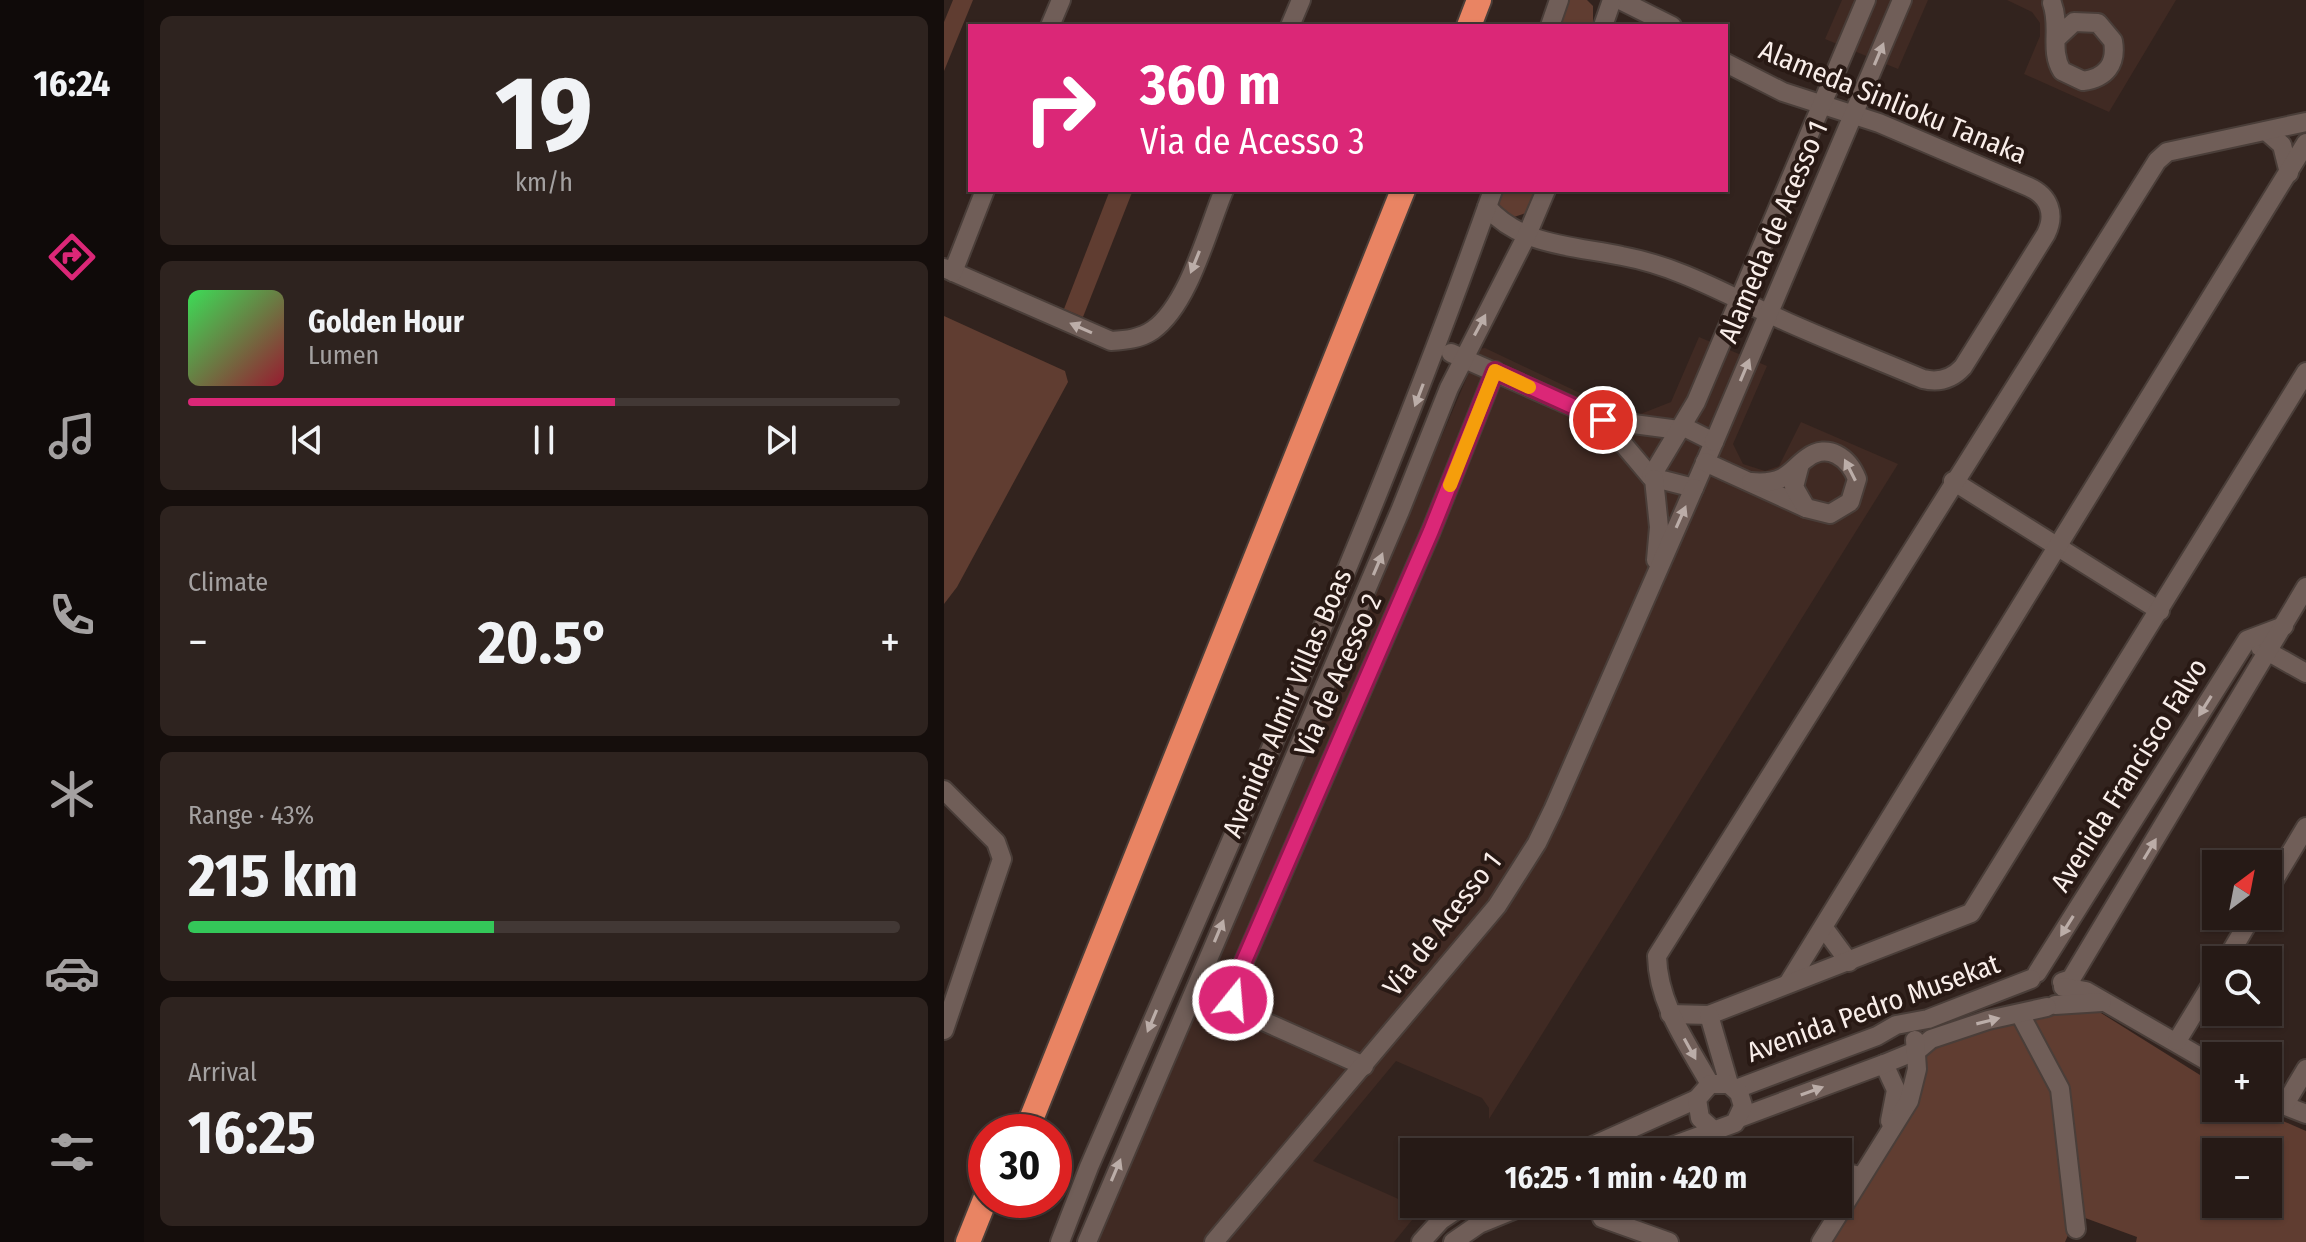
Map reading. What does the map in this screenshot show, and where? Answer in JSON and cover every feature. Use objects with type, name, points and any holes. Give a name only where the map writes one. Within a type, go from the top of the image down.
[{"type":"highway","points":[[1456,24],[1465,0]]},
{"type":"highway","points":[[1470,24],[1479,0]]},
{"type":"highway","points":[[1020,1114],[1388,192]]},
{"type":"highway","points":[[1033,1114],[1402,192]]},
{"type":"highway","points":[[968,1242],[978,1218]]},
{"type":"highway","points":[[982,1242],[992,1218]]},
{"type":"street","points":[[1051,24],[1061,0]]},
{"type":"street","points":[[1291,24],[1301,0]]},
{"type":"street","points":[[1551,24],[1559,0]]},
{"type":"street","points":[[1604,24],[1612,0]]},
{"type":"street","points":[[1620,0],[1668,24]]},
{"type":"street","points":[[1646,597],[1658,551],[1653,478],[1681,428],[1740,299],[1866,0]]},
{"type":"street","name":"Alameda de Acesso 1","points":[[1646,597],[1902,0]]},
{"type":"street","points":[[2049,2],[2098,23],[2113,41],[2115,52],[2112,64],[2095,79],[2072,78],[2062,71],[2056,61],[2057,38],[2049,2]]},
{"type":"street","points":[[2057,38],[2074,22],[2098,23]]},
{"type":"street","name":"Alameda Sinlioku Tanaka","points":[[1490,198],[1505,224],[1527,235],[1555,244],[1625,256],[1703,280],[1769,314],[1923,379],[1945,380],[1963,367],[2051,225],[2050,206],[2038,191],[1853,114],[1783,92],[1728,64]]},
{"type":"street","points":[[1710,1084],[1670,1014],[1658,983],[1657,956],[2157,161],[2167,152],[2306,122]]},
{"type":"street","points":[[2266,131],[2282,145],[2289,173]]},
{"type":"street","points":[[1789,982],[2059,549],[2306,143]]},
{"type":"street","points":[[984,192],[948,270],[1111,341],[1133,339],[1154,329],[1178,304],[1223,192]]},
{"type":"street","name":"Avenida Almir Villas Boas","points":[[1087,1242],[1463,357],[1527,235],[1545,192]]},
{"type":"street","name":"Avenida Almir Villas Boas","points":[[1060,1242],[1089,1167],[1377,502],[1490,198]]},
{"type":"street","points":[[1437,347],[1603,420],[1642,428],[1681,428],[1714,442]]},
{"type":"street","name":"Via de Acesso 2","points":[[1364,1066],[1243,1012],[1233,1000],[1234,984],[1431,531],[1495,371]]},
{"type":"street","points":[[1670,1014],[1709,1015],[1971,913],[2306,372]]},
{"type":"street","points":[[1603,420],[1653,478],[1694,488]]},
{"type":"street","points":[[1705,462],[1806,508],[1830,514],[1850,502],[1857,479],[1844,458],[1833,452],[1821,451],[1773,482],[1751,482]]},
{"type":"street","points":[[1800,464],[1794,487],[1806,508]]},
{"type":"street","points":[[1953,481],[2160,611]]},
{"type":"street","name":"Avenida Francisco Falvo","points":[[2057,995],[2071,979],[2306,587]]},
{"type":"street","name":"Via de Acesso 1","points":[[1214,1242],[1497,906],[1537,843],[1646,597]]},
{"type":"street","points":[[2247,640],[2284,626]]},
{"type":"street","points":[[2247,640],[2306,673]]},
{"type":"street","name":"Avenida Francisco Falvo","points":[[2034,976],[2247,640]]},
{"type":"street","points":[[944,790],[996,842],[1002,859],[945,1018]]},
{"type":"street","points":[[2282,867],[2306,827]]},
{"type":"street","points":[[1824,928],[1849,962]]},
{"type":"street","points":[[2057,995],[2054,974],[2034,976],[2029,998],[2037,1005],[2057,995],[2105,1002],[2202,1057]]},
{"type":"street","name":"Avenida Pedro Musekat","points":[[1732,1086],[1877,1036],[1896,1025],[1928,1019],[2034,976]]},
{"type":"street","name":"Avenida Pedro Musekat","points":[[1739,1118],[1884,1064],[1918,1060],[1931,1039],[1988,1020],[2020,1014],[2057,995]]},
{"type":"street","points":[[2177,1041],[2202,1000]]},
{"type":"street","points":[[2020,1014],[2060,1089],[2076,1229]]},
{"type":"street","points":[[1690,1138],[1712,1129],[1729,1127],[1739,1118],[1743,1106],[1732,1086],[1709,1015]]},
{"type":"street","points":[[1821,1242],[1909,1101],[1918,1060],[1908,1028],[1896,1025]]},
{"type":"street","points":[[1892,1082],[1918,1060]]},
{"type":"street","points":[[1884,1064],[1896,1099],[1885,1139]]},
{"type":"street","points":[[2282,1096],[2306,1069]]},
{"type":"street","points":[[1710,1084],[1732,1086]]},
{"type":"street","points":[[1610,1138],[1697,1099],[1710,1084]]},
{"type":"street","points":[[1697,1099],[1700,1118],[1712,1129]]},
{"type":"street","points":[[2282,1105],[2306,1114]]},
{"type":"street","points":[[1852,1174],[1860,1176]]},
{"type":"street","points":[[1421,1242],[1444,1218]]},
{"type":"street","points":[[1453,1242],[1494,1218]]},
{"type":"street","points":[[1602,1218],[1669,1242]]},
{"type":"shaded area","points":[[953,0],[973,0],[944,71],[944,22]]},
{"type":"shaded area","points":[[1570,0],[1587,0],[1593,6],[1593,24],[1557,24]]},
{"type":"shaded area","points":[[1842,0],[1928,0],[1898,69],[1825,39]]},
{"type":"shaded area","points":[[2007,0],[2176,0],[2109,112],[2024,74],[2040,36],[2040,23],[2032,12]]},
{"type":"shaded area","points":[[1109,192],[1132,192],[1083,317],[1064,309]]},
{"type":"shaded area","points":[[1501,192],[1535,192],[1526,213],[1514,217],[1499,205]]},
{"type":"shaded area","points":[[944,316],[1065,371],[1068,382],[957,587],[944,604]]},
{"type":"shaded area","points":[[1699,337],[1767,366],[1733,444],[1743,464],[1765,471],[1779,466],[1801,422],[1898,464],[1489,1119],[1489,1108],[1482,1098],[1396,1061],[1313,1161],[1400,1200],[1400,1218],[1414,1218],[1394,1242],[1098,1242],[1479,349],[1485,348],[1620,412],[1638,415],[1671,402]]},
{"type":"shaded area","points":[[2085,1009],[2101,1013],[2202,1076],[2202,1122],[2282,1121],[2306,1131],[2306,1242],[2136,1242],[2137,1237],[2077,1215],[2065,1242],[1827,1242],[1839,1218],[1852,1218],[1852,1191],[1920,1053],[1953,1037],[2024,1019]]},
{"type":"slow traffic","points":[[1450,485],[1495,371],[1529,387]]},
{"type":"route","points":[[1233,1000],[1234,984],[1431,531],[1495,371],[1603,420]]}]
